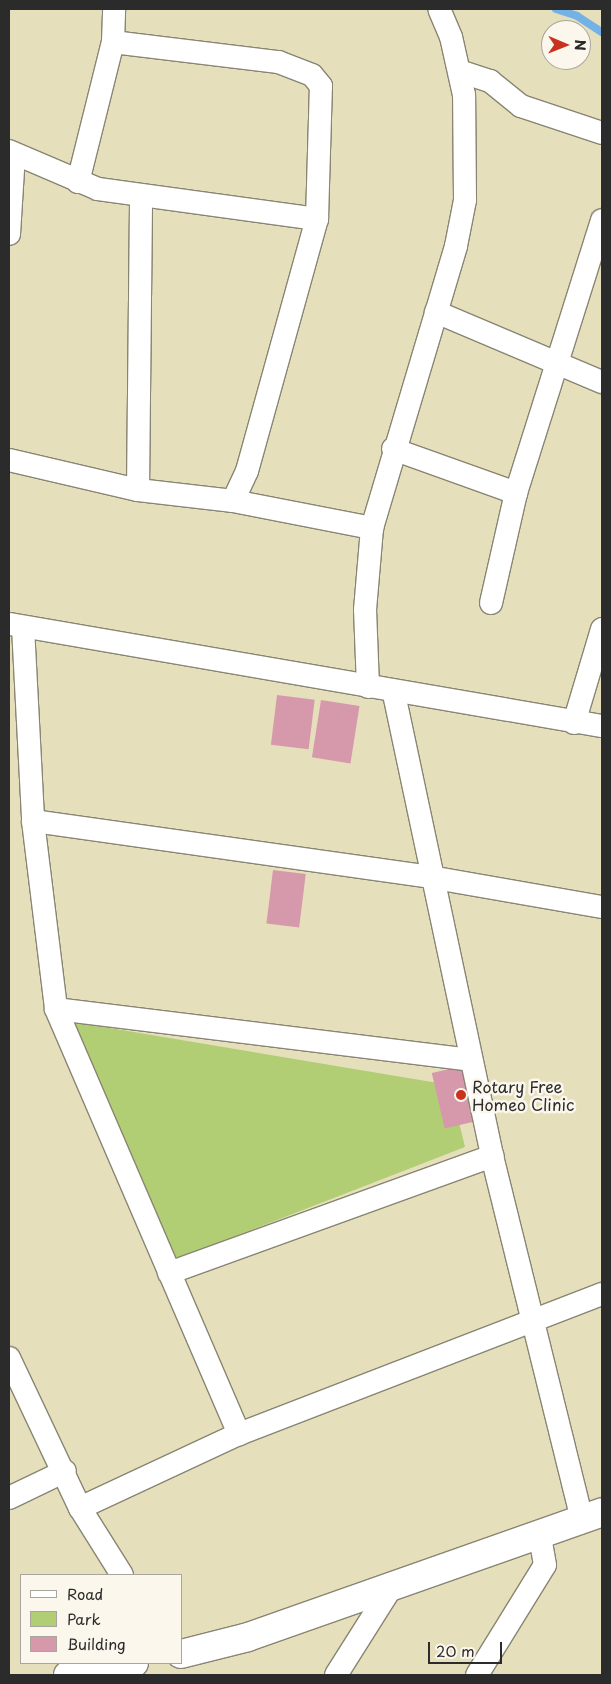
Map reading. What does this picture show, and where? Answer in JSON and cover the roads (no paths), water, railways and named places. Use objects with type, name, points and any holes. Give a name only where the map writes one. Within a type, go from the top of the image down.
[{"type":"street","points":[[78,182],[113,42],[114,9]]},
{"type":"street","points":[[368,687],[365,610],[372,528],[393,449],[436,312],[465,200],[464,95],[459,71],[439,9]]},
{"type":"street","points":[[113,42],[278,62],[312,76],[320,86],[317,219],[247,472],[233,501]]},
{"type":"street","points":[[459,71],[490,81],[521,106],[602,132]]},
{"type":"street","points":[[9,234],[11,152],[78,182],[141,195],[317,219]]},
{"type":"street","points":[[138,490],[141,195]]},
{"type":"street","points":[[491,603],[516,493],[556,361],[602,220]]},
{"type":"street","points":[[436,312],[602,382]]},
{"type":"street","points":[[393,449],[516,493]]},
{"type":"street","points":[[9,460],[138,490],[233,501],[372,528]]},
{"type":"street","points":[[239,1434],[56,1009],[33,821],[16,625],[368,687],[394,694],[602,726]]},
{"type":"street","points":[[574,723],[602,629]]},
{"type":"street","points":[[182,1654],[248,1637],[540,1537],[592,1516],[534,1320],[492,1156],[430,877],[394,694]]},
{"type":"street","points":[[33,821],[430,877],[602,907]]},
{"type":"street","points":[[56,1009],[470,1060]]},
{"type":"street","points":[[169,1273],[492,1156]]},
{"type":"street","points":[[80,1508],[239,1434],[602,1294]]},
{"type":"street","points":[[10,1365],[66,1471],[80,1508],[121,1574]]},
{"type":"street","points":[[9,1498],[66,1471]]},
{"type":"street","points":[[478,1675],[545,1566],[540,1537]]},
{"type":"street","points":[[336,1675],[391,1588]]},
{"type":"street","points":[[68,1675],[128,1664]]},
{"type":"waterway","points":[[556,9],[577,16],[602,32]]},
{"type":"place","name":"Rotary Free Homeo Clinic","points":[[461,1095]]}]
